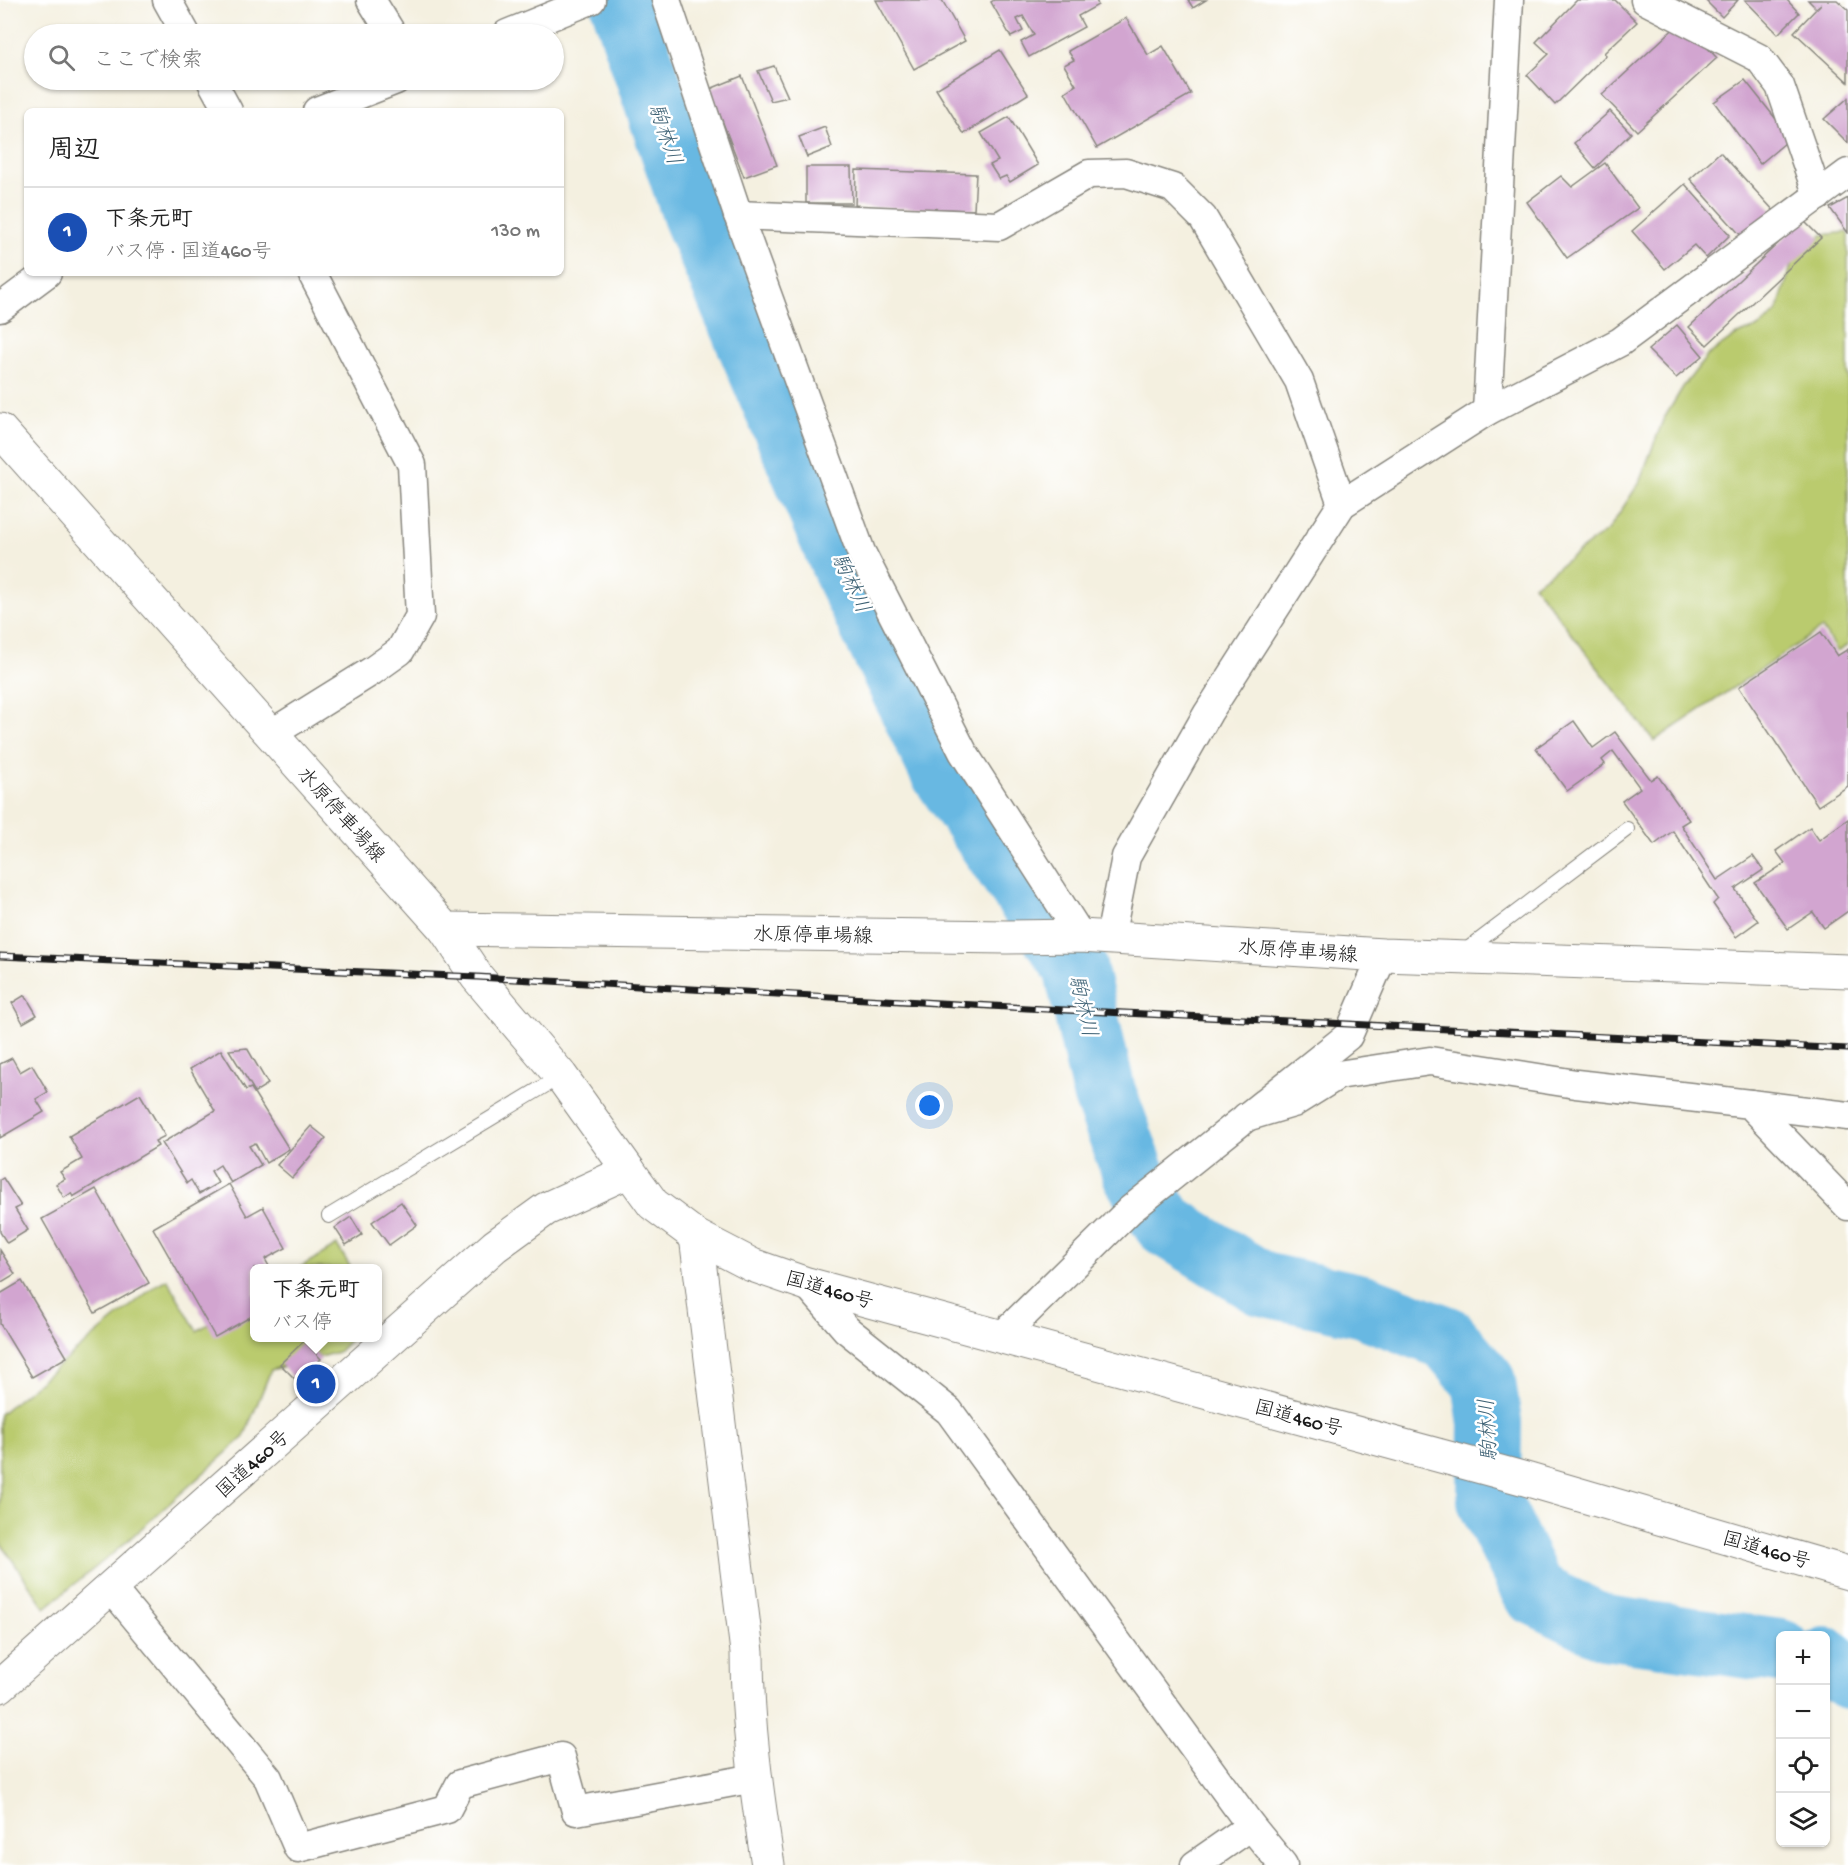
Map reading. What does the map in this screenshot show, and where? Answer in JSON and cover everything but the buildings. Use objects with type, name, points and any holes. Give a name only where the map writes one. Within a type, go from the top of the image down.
[{"type":"main road","name":"水原停車場線","points":[[0,430],[445,929],[1096,937],[1383,955],[1848,971]]},
{"type":"main road","points":[[445,929],[477,977],[561,1076],[628,1171]]},
{"type":"main road","name":"国道460号","points":[[0,1686],[495,1246],[546,1209],[628,1171],[653,1204],[696,1236],[752,1265],[807,1284],[1003,1335],[1448,1457],[1848,1573]]},
{"type":"main road","points":[[696,1236],[747,1652],[747,1702],[768,1865]]},
{"type":"street","points":[[167,0],[180,24]]},
{"type":"street","points":[[371,0],[387,24]]},
{"type":"street","points":[[532,24],[591,0]]},
{"type":"street","points":[[666,0],[738,215],[861,552],[963,752],[1096,937]]},
{"type":"street","points":[[1487,411],[1509,0]]},
{"type":"street","points":[[1645,0],[1759,58],[1780,86],[1818,196]]},
{"type":"street","points":[[216,90],[226,108]]},
{"type":"street","points":[[326,108],[371,90]]},
{"type":"street","points":[[738,215],[999,226],[1089,174],[1126,173],[1173,188],[1203,218],[1299,381],[1342,504]]},
{"type":"street","points":[[1096,937],[1126,857],[1208,713],[1342,504],[1487,411],[1620,342],[1848,173]]},
{"type":"street","points":[[0,308],[43,276]]},
{"type":"street","points":[[271,734],[400,651],[420,616],[412,465],[314,276]]},
{"type":"street","points":[[1003,1335],[1130,1210],[1348,1036],[1383,955]]},
{"type":"street","points":[[1246,1117],[1293,1104],[1338,1075],[1430,1061],[1575,1084],[1848,1116]]},
{"type":"street","points":[[1750,1104],[1848,1206]]},
{"type":"street","points":[[807,1284],[846,1329],[949,1411],[1251,1826],[1283,1865]]},
{"type":"street","points":[[111,1588],[268,1778],[298,1848],[447,1809],[460,1784],[561,1757],[576,1812],[755,1778]]},
{"type":"street","points":[[1195,1865],[1251,1826]]},
{"type":"lane","points":[[1458,956],[1627,829]]},
{"type":"lane","points":[[329,1216],[561,1076]]},
{"type":"green space","points":[[1848,232],[1848,645],[1837,652],[1822,628],[1654,741],[1534,585],[1609,529],[1639,483],[1663,420],[1683,387],[1707,356],[1735,336],[1761,326],[1777,311],[1793,260],[1822,235]]},
{"type":"green space","points":[[337,1245],[349,1264],[306,1264]]},
{"type":"green space","points":[[167,1279],[197,1331],[250,1298],[250,1342],[348,1342],[338,1352],[271,1370],[244,1437],[116,1551],[45,1608],[0,1542],[0,1414],[156,1285]]},
{"type":"waterway","name":"駒林川","points":[[621,0],[694,215],[848,578],[942,772],[1075,967],[1104,1092],[1135,1176],[1165,1224],[1262,1284],[1363,1306],[1447,1338],[1484,1382],[1490,1423],[1489,1501],[1534,1593],[1604,1627],[1776,1650]]},
{"type":"waterway","name":"駒林川","points":[[1830,1662],[1848,1678]]},
{"type":"railway","points":[[0,956],[477,977],[1045,1009],[1848,1049]]},
{"type":"place","name":"下条元町","points":[[316,1384]]}]
